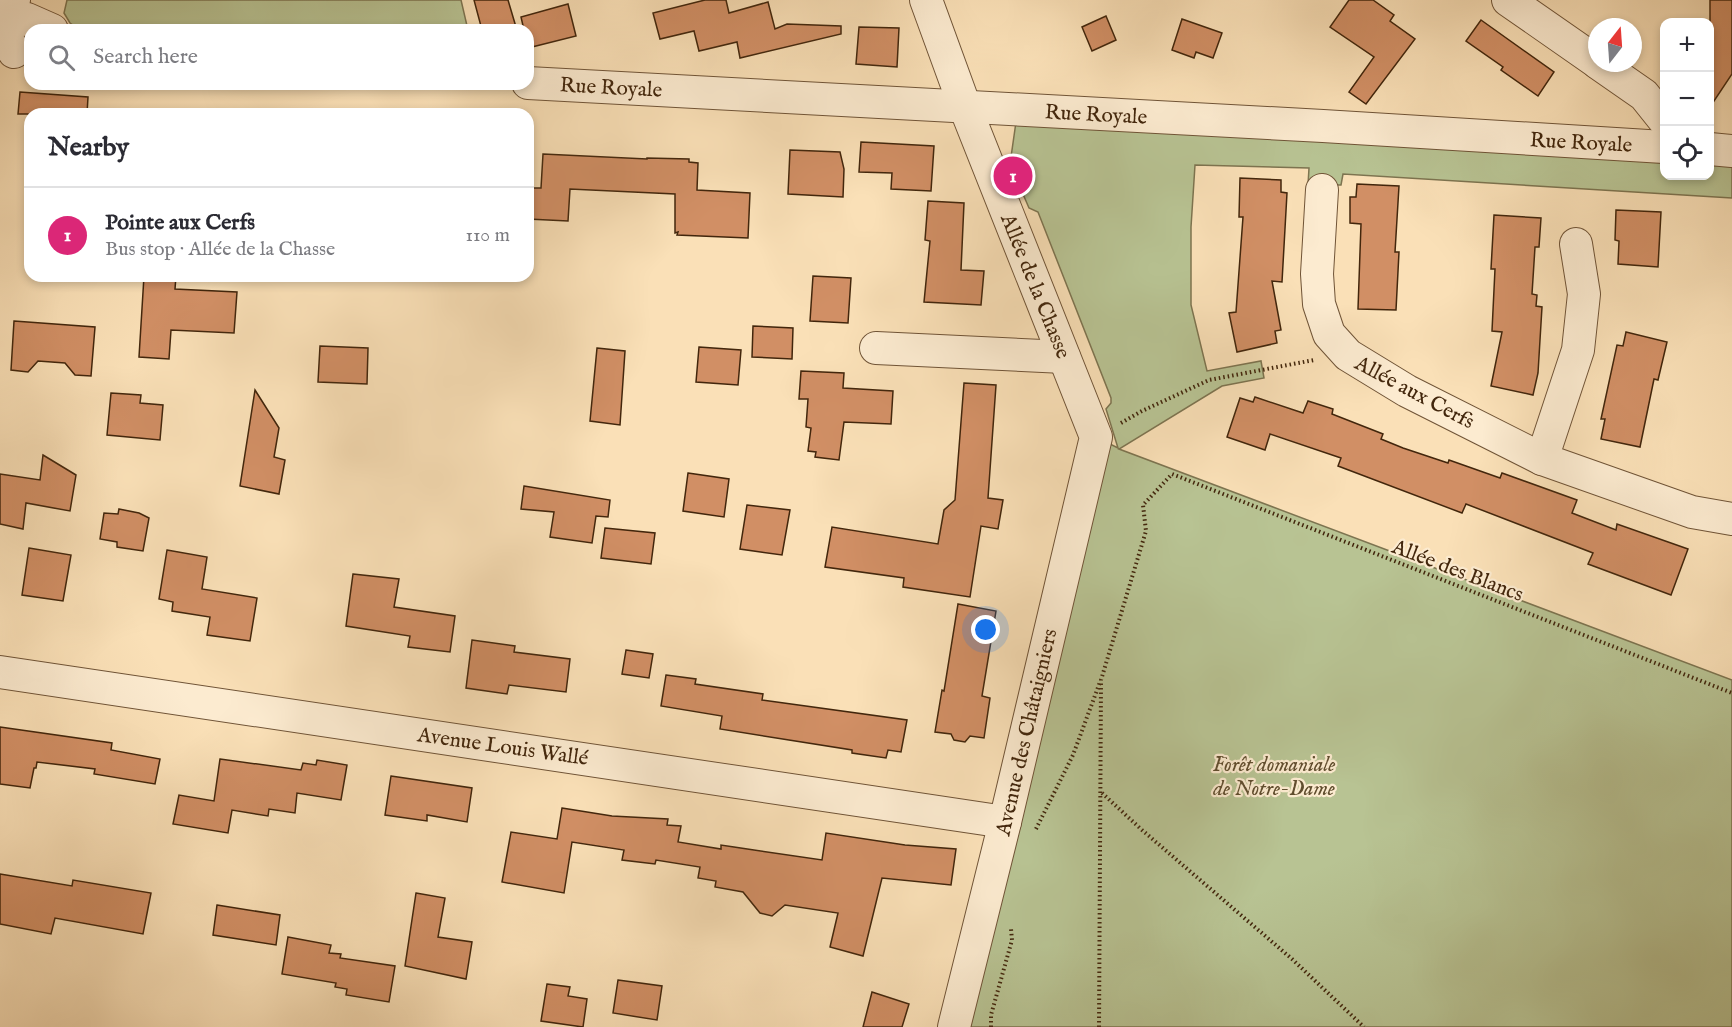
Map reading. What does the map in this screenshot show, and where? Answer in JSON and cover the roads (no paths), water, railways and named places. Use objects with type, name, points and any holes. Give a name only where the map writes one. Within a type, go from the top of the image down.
[{"type":"street","name":"Allée de la Chasse","points":[[926,0],[965,107],[1096,436]]},
{"type":"street","points":[[1508,0],[1588,55]]},
{"type":"street","points":[[10,34],[27,20],[47,22]]},
{"type":"street","points":[[1612,72],[1644,95],[1660,114]]},
{"type":"street","name":"Rue Royale","points":[[534,83],[1660,147]]},
{"type":"street","points":[[1714,149],[1732,151]]},
{"type":"street","name":"Allée aux Cerfs","points":[[1322,190],[1317,274],[1319,304],[1329,334],[1348,355],[1407,391],[1542,459],[1692,512],[1732,519]]},
{"type":"street","points":[[1542,459],[1578,350],[1584,294],[1576,244]]},
{"type":"street","points":[[876,348],[1064,357]]},
{"type":"street","name":"Avenue des Châtaigniers","points":[[954,1027],[1096,436]]},
{"type":"street","name":"Avenue Louis Wallé","points":[[0,672],[1005,822]]},
{"type":"place","name":"Pointe aux Cerfs","points":[[1013,176]]},
{"type":"park label","name":"Forêt domaniale de Notre-Dame","points":[[1274,776]]}]
